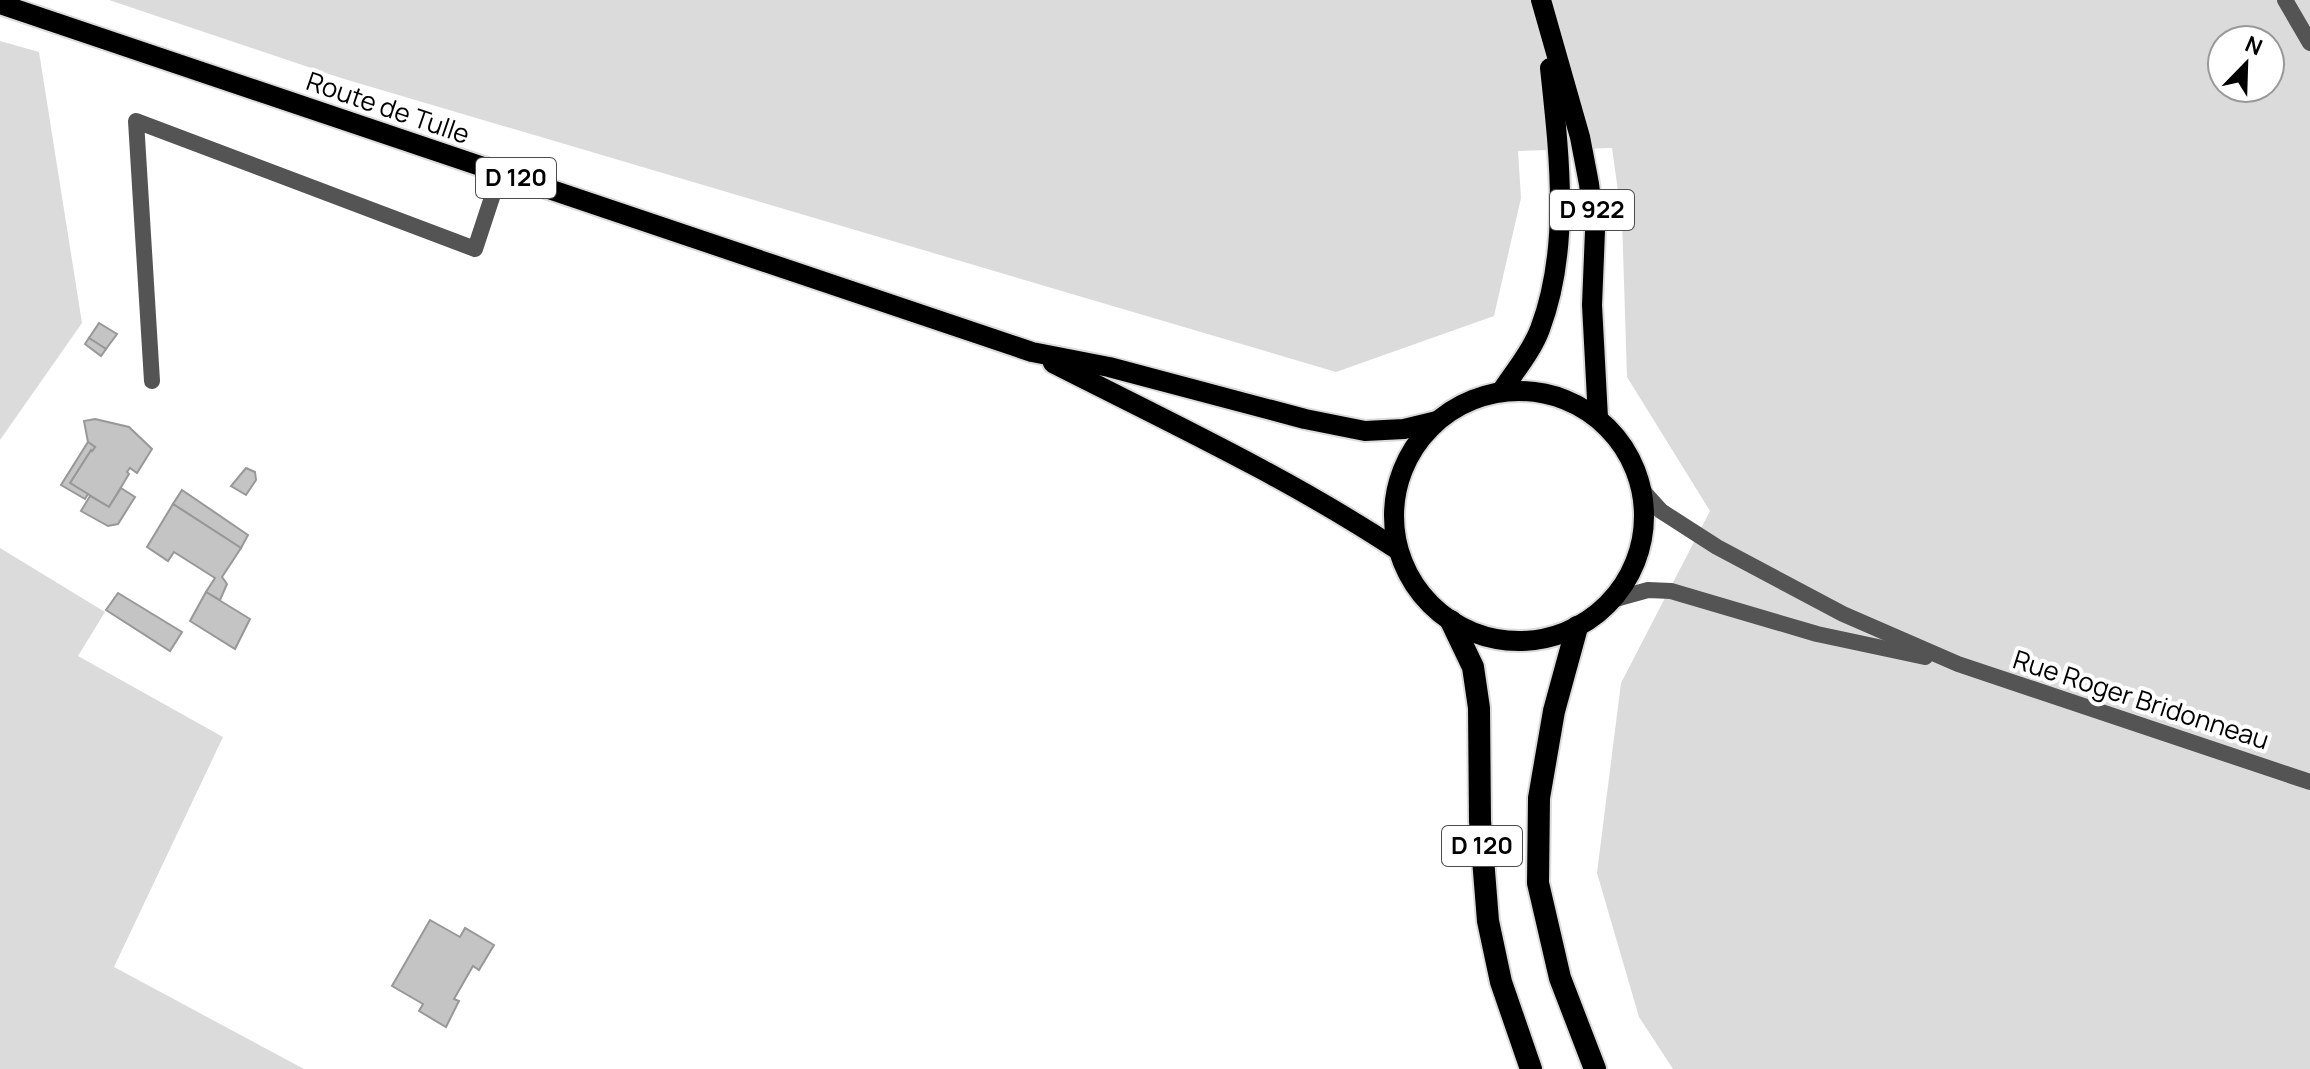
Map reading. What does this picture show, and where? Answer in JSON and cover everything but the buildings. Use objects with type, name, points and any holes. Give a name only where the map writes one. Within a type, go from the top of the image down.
[{"type":"highway","name":"D 120","points":[[1451,621],[1473,667],[1479,708],[1480,821],[1488,921],[1501,982],[1531,1069]]},
{"type":"highway","name":"D 120","points":[[1577,627],[1554,711],[1539,798],[1538,883],[1560,978],[1595,1069]]},
{"type":"main road","name":"Route de Tulle","points":[[0,4],[1032,352]]},
{"type":"main road","name":"D 922","points":[[1501,392],[1539,332],[1553,287],[1559,232],[1558,139],[1542,4]]},
{"type":"main road","name":"D 922","points":[[1542,4],[1580,137],[1589,184],[1595,231],[1592,305],[1598,418]]},
{"type":"main road","name":"D 120","points":[[1032,352],[1109,367],[1305,419],[1365,431],[1404,429],[1437,421]]},
{"type":"main road","name":"D 120","points":[[1032,352],[1348,516],[1398,550]]},
{"type":"main road","points":[[1528,391],[1553,395],[1598,418],[1626,450],[1641,489],[1644,523],[1631,573],[1612,600],[1577,627],[1554,636],[1517,641],[1490,637],[1451,621],[1419,591],[1398,550],[1394,513],[1398,483],[1413,449],[1437,421],[1469,401],[1501,392],[1528,391]]},
{"type":"street","points":[[2285,0],[2310,43]]},
{"type":"street","points":[[152,381],[136,121],[475,249],[500,173]]},
{"type":"street","name":"Rue Roger Bridonneau","points":[[1641,489],[1661,511],[1717,547],[1843,614],[1958,664],[2310,782]]},
{"type":"street","name":"Rue Roger Bridonneau","points":[[1612,600],[1648,590],[1671,591],[1817,634],[1958,664]]},
{"type":"shaded area","points":[[109,0],[2310,0],[2310,1069],[1673,1069],[1639,1017],[1597,873],[1621,683],[1710,511],[1627,377],[1622,220],[1612,148],[1518,151],[1521,198],[1494,316],[1336,372],[341,78]]},
{"type":"shaded area","points":[[0,41],[39,52],[82,323],[0,440]]},
{"type":"shaded area","points":[[0,548],[105,612],[78,656],[223,737],[114,967],[304,1069],[0,1069]]}]
